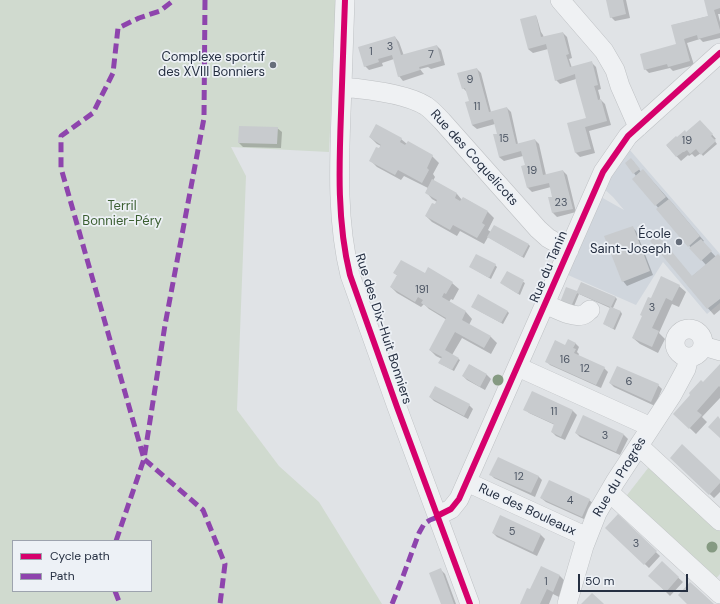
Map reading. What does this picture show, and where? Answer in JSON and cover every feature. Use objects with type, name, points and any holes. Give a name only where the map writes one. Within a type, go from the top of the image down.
[{"type":"street","name":"Rue des Dix-Huit Bonniers","points":[[345,0],[339,155],[341,219],[350,274],[397,407],[470,604]]},
{"type":"street","points":[[560,0],[604,51],[615,70],[620,86],[638,127]]},
{"type":"street","name":"Rue du Tanin","points":[[437,516],[450,509],[459,499],[603,172],[628,136],[720,53]]},
{"type":"street","name":"Rue des Coquelicots","points":[[342,88],[360,89],[406,98],[426,106],[442,121],[538,229],[548,238],[569,250]]},
{"type":"street","points":[[545,304],[577,316],[584,315],[590,310]]},
{"type":"street","name":"Rue du Progrès","points":[[567,604],[587,537],[597,514],[609,492],[675,389],[686,369],[704,351]]},
{"type":"street","points":[[518,367],[651,427]]},
{"type":"street","points":[[639,446],[720,521]]},
{"type":"street","name":"Rue des Bouleaux","points":[[467,482],[587,537]]},
{"type":"street","points":[[609,492],[720,594]]},
{"type":"shaded area","points":[[629,149],[720,254],[720,303],[707,314],[663,262],[636,305],[568,275],[601,197],[624,210],[602,187]]},
{"type":"green space","name":"Terril Bonnier-Péry","points":[[0,0],[336,0],[329,152],[231,147],[246,176],[237,410],[279,466],[319,502],[382,604],[0,604]]},
{"type":"green space","points":[[652,463],[720,529],[720,574],[713,582],[624,499]]},
{"type":"building","points":[[606,0],[623,0],[626,14],[610,18]]},
{"type":"building","points":[[704,0],[720,0],[720,8],[714,10],[720,33],[698,39],[697,35],[684,39],[690,61],[668,67],[667,64],[644,70],[640,54],[676,44],[671,25],[708,16]]},
{"type":"building","points":[[536,15],[541,37],[563,32],[569,54],[566,55],[570,67],[592,61],[598,85],[594,86],[598,100],[601,99],[607,121],[585,127],[591,149],[575,153],[567,123],[586,118],[575,74],[555,81],[546,44],[528,49],[520,19]]},
{"type":"building","points":[[395,36],[401,55],[437,45],[441,61],[419,67],[420,70],[398,77],[392,55],[378,59],[379,62],[364,67],[358,47]]},
{"type":"building","points":[[477,68],[489,112],[507,107],[516,144],[535,139],[543,175],[563,170],[573,209],[552,213],[548,197],[552,197],[549,183],[527,188],[521,166],[525,165],[521,151],[499,157],[493,134],[497,134],[493,119],[472,125],[465,102],[469,101],[465,88],[462,89],[457,73]]},
{"type":"building","points":[[700,120],[713,134],[711,136],[716,141],[701,155],[696,149],[690,154],[687,150],[676,157],[666,145],[685,130],[686,132]]},
{"type":"building","points":[[376,124],[402,138],[400,142],[405,145],[408,141],[433,155],[427,168],[429,170],[422,183],[398,170],[395,175],[369,161],[376,147],[379,148],[381,145],[369,137]]},
{"type":"building","points":[[239,126],[278,127],[277,144],[238,143]]},
{"type":"building","points":[[631,158],[640,169],[633,174],[625,163]]},
{"type":"building","points":[[643,169],[666,197],[655,206],[632,179]]},
{"type":"building","points":[[432,179],[457,193],[455,198],[460,201],[463,197],[488,211],[482,223],[485,225],[477,238],[453,225],[450,230],[425,216],[432,203],[435,204],[437,200],[425,193]]},
{"type":"building","points":[[669,199],[700,236],[688,247],[656,209]]},
{"type":"building","points":[[494,225],[529,244],[522,257],[487,237]]},
{"type":"building","points":[[633,226],[650,271],[622,282],[604,236]]},
{"type":"building","points":[[658,235],[692,276],[718,254],[720,256],[720,299],[707,309],[650,241]]},
{"type":"building","points":[[701,239],[712,251],[701,261],[689,248]]},
{"type":"building","points":[[476,254],[496,264],[489,278],[469,267]]},
{"type":"building","points":[[401,260],[425,273],[428,267],[453,282],[446,294],[444,293],[442,297],[466,311],[462,320],[491,336],[484,348],[455,332],[445,350],[459,358],[452,370],[438,363],[442,357],[429,350],[446,318],[421,303],[423,300],[418,297],[415,302],[390,287],[397,275],[393,273]]},
{"type":"building","points":[[507,271],[524,280],[518,294],[500,283]]},
{"type":"building","points":[[661,276],[680,285],[672,301],[666,298],[652,328],[659,331],[652,347],[632,338],[642,316],[640,315],[648,297],[651,298]]},
{"type":"building","points":[[581,282],[616,297],[611,307],[621,311],[613,329],[603,324],[610,307],[577,293],[570,309],[559,305],[566,287],[577,291]]},
{"type":"building","points":[[478,294],[508,311],[501,323],[471,307]]},
{"type":"building","points":[[568,339],[576,343],[573,348],[576,349],[574,353],[605,367],[596,385],[545,362],[555,340],[565,345]]},
{"type":"building","points":[[469,364],[487,374],[480,387],[462,376]]},
{"type":"building","points":[[720,364],[720,387],[719,386],[697,411],[702,415],[689,429],[673,414],[701,380],[703,382]]},
{"type":"building","points":[[617,366],[659,384],[651,402],[609,383]]},
{"type":"building","points":[[435,386],[470,404],[464,416],[429,397]]},
{"type":"building","points":[[532,391],[573,410],[561,437],[551,432],[554,424],[523,410]]},
{"type":"building","points":[[583,415],[624,434],[616,452],[575,433]]},
{"type":"building","points":[[718,416],[720,419],[720,438],[708,427]]},
{"type":"building","points":[[682,444],[720,480],[720,483],[709,495],[670,458]]},
{"type":"building","points":[[498,457],[539,476],[531,493],[489,475]]},
{"type":"building","points":[[549,480],[590,499],[582,517],[540,498]]},
{"type":"building","points":[[618,514],[657,551],[644,565],[605,528]]},
{"type":"building","points":[[500,515],[541,534],[533,552],[492,533]]},
{"type":"building","points":[[662,561],[679,577],[666,592],[648,576]]},
{"type":"building","points":[[541,566],[560,575],[553,592],[547,589],[540,604],[520,604],[527,588],[530,589]]},
{"type":"building","points":[[441,568],[454,604],[441,604],[429,573]]},
{"type":"building","points":[[690,582],[714,604],[687,604],[678,595]]},
{"type":"building","points":[[592,593],[602,602],[604,604],[581,604]]},
{"type":"marked path","points":[[116,540],[144,459],[61,168],[61,136],[93,113],[113,73],[118,28],[139,18],[160,11],[174,0]]},
{"type":"marked path","points":[[205,0],[204,118],[165,325],[144,459],[203,510],[225,564],[220,604]]},
{"type":"marked path","points":[[392,604],[419,533],[424,524],[438,517]]},
{"type":"marked path","points":[[115,592],[120,604]]},
{"type":"cycle path","points":[[345,0],[340,133],[340,194],[343,235],[350,275],[470,604]]},
{"type":"cycle path","points":[[437,516],[451,509],[459,499],[603,172],[628,136],[720,53]]},
{"type":"place","name":"Complexe sportif des XVIII Bonniers","points":[[273,65]]},
{"type":"place","name":"École Saint-Joseph","points":[[679,242]]}]
